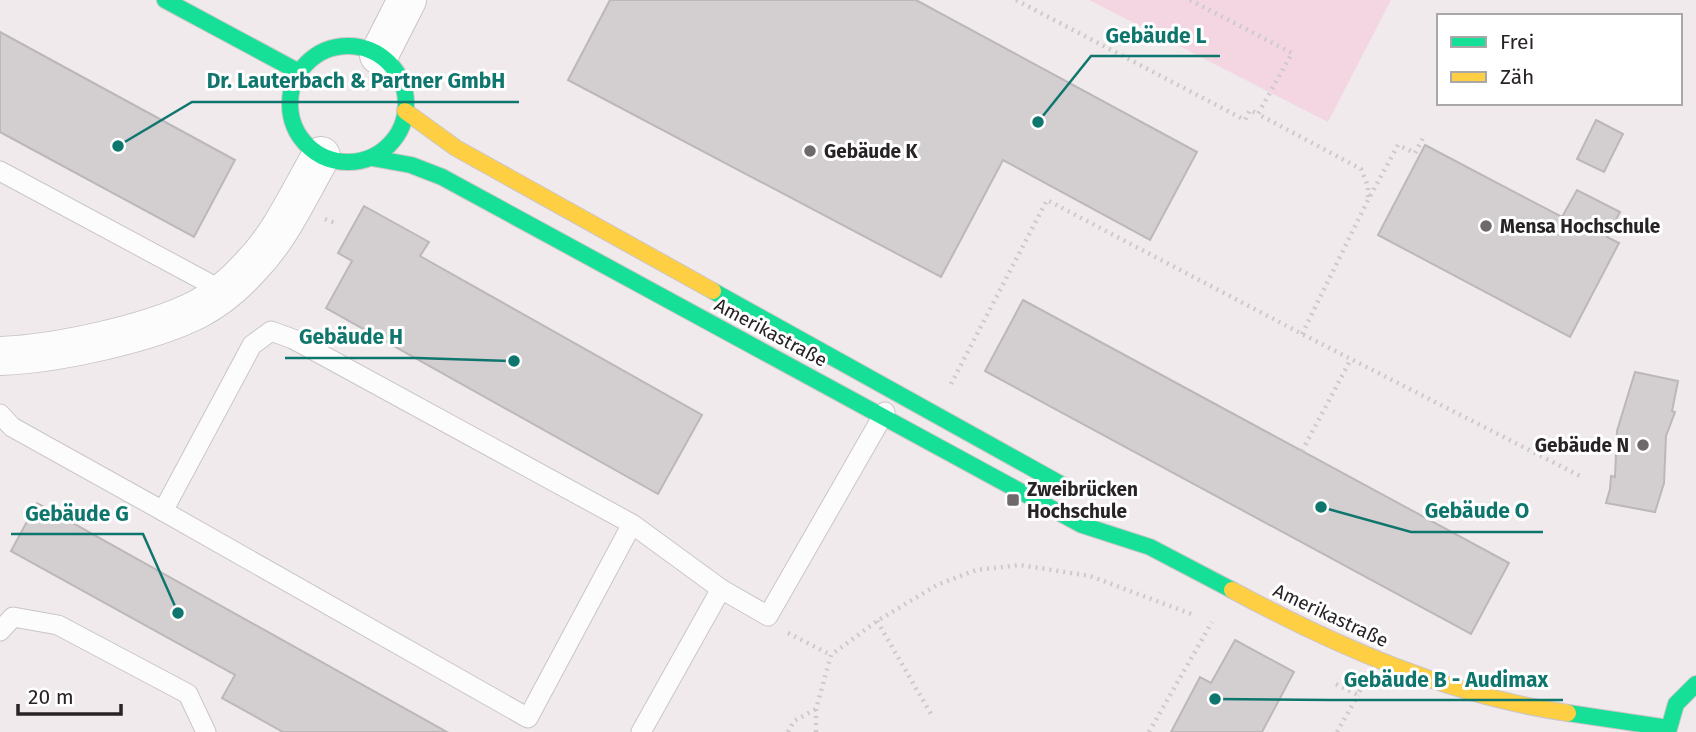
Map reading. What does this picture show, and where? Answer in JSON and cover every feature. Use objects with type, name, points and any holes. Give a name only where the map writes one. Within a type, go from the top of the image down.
[{"type":"street","points":[[164,0],[299,72]]},
{"type":"street","points":[[379,55],[407,0]]},
{"type":"street","points":[[0,356],[50,350],[121,336],[197,309],[225,292],[254,264],[272,239],[321,156],[307,147],[298,134],[291,119],[289,103],[299,72],[321,52],[336,47],[365,48],[379,55],[398,73],[405,98],[403,123],[391,144],[372,158]]},
{"type":"street","name":"Amerikastraße","points":[[405,111],[456,148],[1086,498]]},
{"type":"street","name":"Amerikastraße","points":[[321,156],[337,162],[372,158],[411,165],[442,177],[1082,526],[1150,547],[1306,630],[1444,684],[1486,696],[1559,712],[1668,730]]},
{"type":"street","name":"Amerikastraße","points":[[1122,523],[1150,547]]},
{"type":"street","points":[[1668,730],[1676,704],[1696,684]]},
{"type":"lane","points":[[0,171],[225,292]]},
{"type":"lane","points":[[163,511],[252,345],[271,331],[293,338],[632,524],[721,589],[768,616],[896,393]]},
{"type":"lane","points":[[0,414],[12,427],[528,718],[632,524]]},
{"type":"lane","points":[[641,732],[721,589]]},
{"type":"lane","points":[[0,631],[13,617],[58,625],[188,694],[206,732]]},
{"type":"path","points":[[1016,0],[1245,120],[1250,110],[1361,169],[1368,186],[1368,200]]},
{"type":"path","points":[[1190,0],[1292,53],[1258,114]]},
{"type":"path","points":[[1302,334],[1398,145],[1415,153],[1423,138]]},
{"type":"path","points":[[934,415],[1047,200],[1580,476]]},
{"type":"path","points":[[1302,451],[1351,359]]},
{"type":"path","points":[[816,732],[816,709],[831,654],[877,621],[937,585],[976,570],[1020,565],[1090,576],[1213,622],[1149,732]]},
{"type":"path","points":[[768,616],[783,631],[831,654]]},
{"type":"path","points":[[877,621],[931,714]]},
{"type":"path","points":[[1337,732],[1357,695]]},
{"type":"path","points":[[788,732],[793,721],[816,709]]},
{"type":"shaded area","points":[[1089,0],[1391,0],[1328,122]]},
{"type":"building","points":[[610,0],[916,0],[1197,152],[1150,240],[1003,160],[941,277],[568,80]]},
{"type":"building","points":[[0,32],[235,160],[194,237],[0,132]]},
{"type":"building","points":[[1596,120],[1623,134],[1604,172],[1577,159]]},
{"type":"building","points":[[1425,145],[1562,217],[1577,190],[1620,212],[1607,237],[1619,243],[1570,337],[1378,235]]},
{"type":"building","points":[[364,206],[429,242],[420,256],[702,415],[658,494],[326,308],[352,261],[338,253]]},
{"type":"building","points":[[1023,300],[1509,563],[1471,634],[985,371]]},
{"type":"building","name":"Gebäude N","points":[[1635,372],[1678,381],[1672,411],[1675,412],[1666,436],[1664,483],[1655,512],[1606,503],[1611,476],[1615,477],[1617,431]]},
{"type":"building","points":[[37,503],[447,732],[283,732],[222,698],[235,675],[11,551]]},
{"type":"building","points":[[1235,640],[1294,672],[1262,732],[1171,732],[1200,677],[1211,683]]},
{"type":"traffic: fast","points":[[165,0],[299,72]]},
{"type":"traffic: fast","points":[[348,46],[370,50],[389,63],[402,82],[406,104],[402,126],[389,145],[370,158],[348,162],[326,158],[307,145],[294,126],[290,104],[294,82],[307,63],[326,50],[348,46]]},
{"type":"traffic: fast","points":[[372,158],[411,165],[442,177],[1082,525],[1150,547],[1232,590]]},
{"type":"traffic: fast","points":[[713,291],[1066,487]]},
{"type":"traffic: fast","points":[[1668,732],[1676,704],[1696,684]]},
{"type":"traffic: fast","points":[[1568,713],[1668,728]]},
{"type":"traffic: slow","points":[[405,111],[456,148],[713,291]]},
{"type":"traffic: slow","points":[[1232,590],[1271,611],[1394,666],[1480,694],[1568,713]]},
{"type":"place","name":"Gebäude L","points":[[1038,122]]},
{"type":"place","name":"Dr. Lauterbach & Partner GmbH","points":[[118,146]]},
{"type":"place","name":"Gebäude K","points":[[810,151]]},
{"type":"place","name":"Mensa Hochschule","points":[[1486,226]]},
{"type":"place","name":"Gebäude H","points":[[514,361]]},
{"type":"place","name":"Gebäude N","points":[[1643,445]]},
{"type":"place","name":"Zweibrücken Hochschule","points":[[1013,500]]},
{"type":"place","name":"Gebäude O","points":[[1321,507]]},
{"type":"place","name":"Gebäude G","points":[[178,613]]},
{"type":"place","name":"Gebäude B - Audimax","points":[[1215,699]]}]
